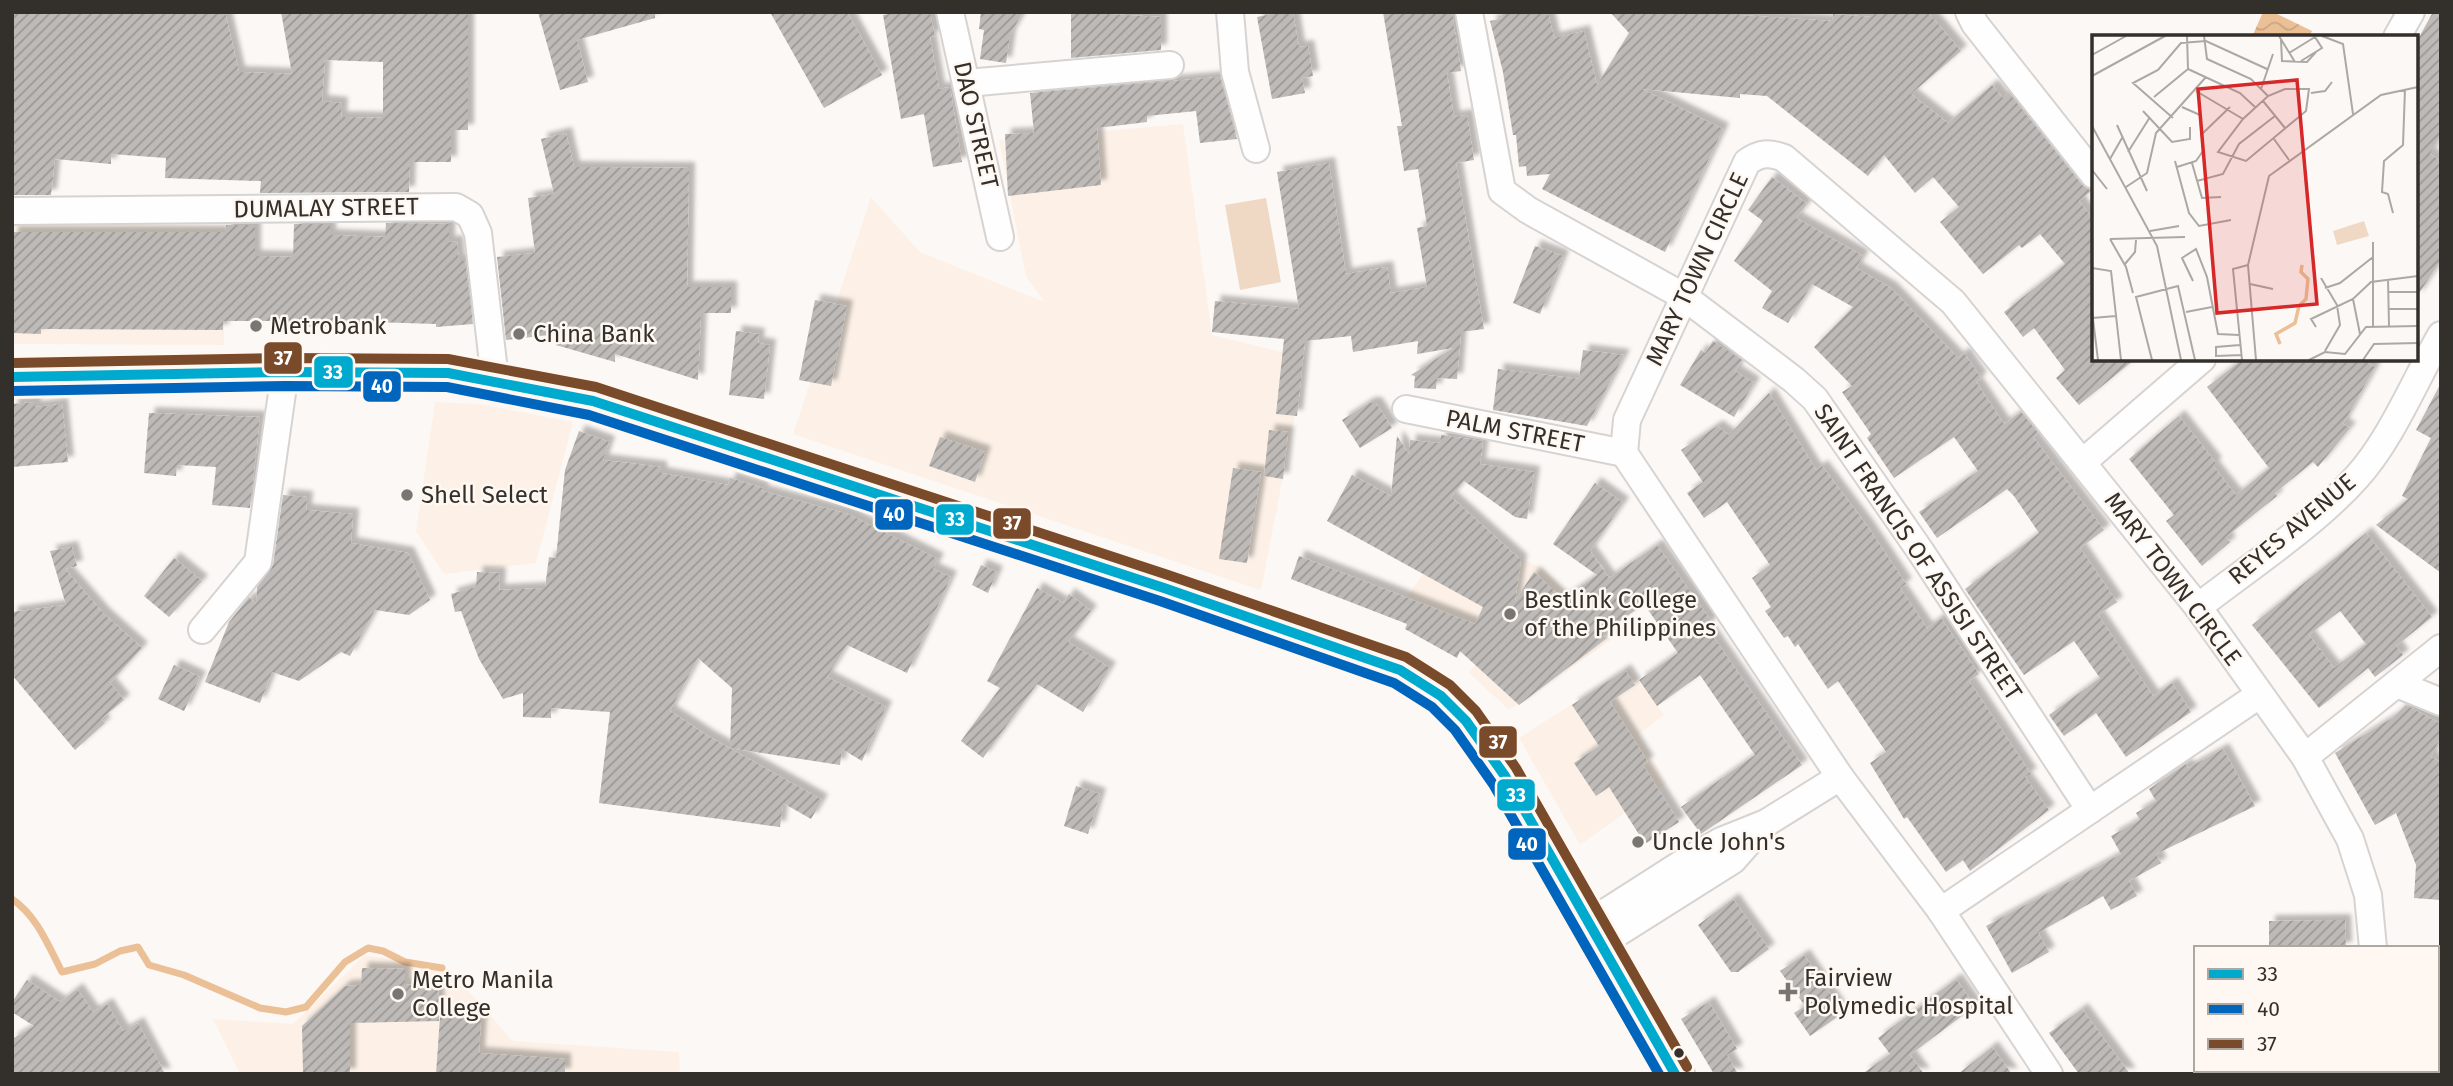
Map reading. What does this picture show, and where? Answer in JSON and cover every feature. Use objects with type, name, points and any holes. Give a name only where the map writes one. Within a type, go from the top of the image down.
[{"type":"main road","points":[[12,377],[285,372],[448,373],[495,380],[619,409],[1152,583],[1400,670],[1441,696],[1466,721],[1505,776],[1675,1074]]},
{"type":"street","name":"DAO STREET","points":[[950,12],[1000,237]]},
{"type":"street","points":[[1230,12],[1236,72],[1256,149]]},
{"type":"street","name":"SAINT FRANCIS OF ASSISI STREET","points":[[1469,12],[1502,191],[1528,210],[1683,296],[1794,380],[1823,410],[1921,552],[2090,810]]},
{"type":"street","points":[[1969,12],[1975,24],[2092,172]]},
{"type":"street","points":[[2398,35],[2411,12]]},
{"type":"street","points":[[967,83],[1170,65]]},
{"type":"street","name":"MARY TOWN CIRCLE","points":[[1624,453],[1627,420],[1747,162],[1759,154],[1774,154],[1784,158],[1947,296],[2198,607],[2305,757],[2350,839],[2368,895],[2373,946]]},
{"type":"street","name":"DUMALAY STREET","points":[[12,211],[456,207],[470,215],[478,233],[495,380]]},
{"type":"street","name":"REYES AVENUE","points":[[2198,607],[2337,499],[2358,477],[2373,457],[2441,335]]},
{"type":"street","points":[[2083,462],[2201,360]]},
{"type":"street","points":[[202,630],[258,562],[285,372]]},
{"type":"street","name":"PALM STREET","points":[[1406,409],[1624,453]]},
{"type":"street","points":[[1624,453],[1840,777],[1941,911],[2049,1074]]},
{"type":"street","points":[[2305,757],[2441,648]]},
{"type":"street","points":[[2397,684],[2441,702]]},
{"type":"street","points":[[1941,911],[2259,695]]},
{"type":"street","points":[[1595,933],[1721,841],[1766,823],[1840,777]]},
{"type":"shaded area","points":[[1183,124],[1212,335],[1306,358],[1261,590],[793,434],[871,197],[920,252],[1045,302],[1026,277],[999,140]]},
{"type":"shaded area","points":[[1266,198],[1281,282],[1240,290],[1225,205]]},
{"type":"shaded area","points":[[12,225],[224,225],[224,345],[12,344]]},
{"type":"shaded area","points":[[435,402],[480,404],[573,422],[536,563],[444,574],[416,531]]},
{"type":"shaded area","name":"Bestlink College of the Philippines","points":[[1456,529],[1544,569],[1611,640],[1509,710],[1469,673],[1487,650],[1405,599]]},
{"type":"shaded area","points":[[1628,668],[1664,715],[1638,735],[1667,783],[1580,845],[1519,738]]},
{"type":"shaded area","name":"Metro Manila College","points":[[365,955],[449,969],[513,1041],[679,1052],[680,1074],[240,1074],[213,1019],[293,1024]]},
{"type":"water","points":[[2263,12],[2273,12],[2312,31],[2310,35],[2253,35]]},
{"type":"building","points":[[12,12],[225,12],[239,72],[292,74],[281,12],[468,12],[468,130],[451,130],[451,162],[410,162],[409,192],[260,193],[261,181],[165,178],[166,158],[111,154],[111,164],[55,159],[51,195],[12,195]],"holes":[[[325,60],[383,62],[383,118],[341,117],[342,103],[322,101]]]},
{"type":"building","points":[[538,12],[655,12],[655,18],[577,40],[588,82],[560,90]]},
{"type":"building","points":[[770,12],[847,12],[882,75],[824,108]]},
{"type":"building","points":[[930,12],[935,36],[930,37],[939,89],[950,87],[962,162],[933,167],[924,114],[901,119],[883,15]]},
{"type":"building","points":[[981,12],[1023,12],[1010,35],[1006,63],[980,59],[984,30],[979,29]]},
{"type":"building","points":[[1071,12],[1161,17],[1161,50],[1071,58]]},
{"type":"building","points":[[1293,12],[1299,47],[1308,46],[1313,76],[1302,78],[1305,93],[1272,99],[1257,17]]},
{"type":"building","points":[[1383,12],[1452,12],[1461,71],[1447,73],[1454,117],[1467,115],[1474,160],[1456,163],[1484,329],[1461,332],[1457,379],[1437,378],[1436,389],[1414,388],[1415,376],[1411,375],[1453,348],[1417,354],[1418,341],[1353,352],[1351,336],[1305,341],[1297,416],[1276,414],[1284,339],[1212,332],[1215,301],[1299,309],[1277,172],[1329,163],[1346,274],[1387,267],[1391,293],[1427,287],[1417,228],[1427,226],[1418,169],[1404,171],[1397,126],[1402,126]]},
{"type":"building","points":[[1502,12],[1548,12],[1554,38],[1584,31],[1597,85],[1629,33],[1610,12],[1742,12],[1739,15],[1832,21],[1833,14],[1871,17],[1871,12],[1928,12],[1961,51],[1911,94],[1948,123],[1992,85],[2003,98],[2009,93],[2082,185],[2091,191],[2079,201],[2092,217],[2092,360],[2134,360],[2079,405],[2056,378],[2065,370],[2034,328],[2023,337],[2004,312],[2065,264],[2040,234],[2022,248],[2019,245],[1983,274],[1940,222],[1959,207],[1933,177],[1915,193],[1884,155],[1868,176],[1767,96],[1740,94],[1740,98],[1642,89],[1723,129],[1665,252],[1542,189],[1550,174],[1527,176],[1526,166],[1519,167],[1516,135],[1513,135],[1503,72],[1490,21],[1503,18]]},
{"type":"building","points":[[2433,12],[2441,12],[2441,134],[2430,154],[2441,161],[2441,260],[2418,295],[2418,39]]},
{"type":"building","points":[[1220,77],[1237,139],[1200,143],[1196,111],[1147,116],[1147,122],[1097,128],[1101,185],[1008,196],[1005,134],[1034,133],[1030,93]]},
{"type":"building","points":[[566,133],[574,167],[689,168],[687,287],[731,287],[731,313],[701,313],[698,380],[615,354],[615,362],[556,345],[557,334],[506,340],[497,257],[535,253],[528,198],[554,194],[541,139]]},
{"type":"building","points":[[1772,177],[1807,204],[1796,218],[1863,256],[1856,268],[1891,288],[1958,358],[1964,353],[1981,378],[1976,382],[2004,424],[2021,412],[2038,433],[2033,437],[2104,530],[2080,548],[2117,602],[2098,615],[2153,696],[2172,683],[2191,712],[2126,757],[2096,713],[2064,736],[2049,715],[2100,678],[2074,641],[2024,675],[1965,589],[2039,533],[2014,496],[2007,489],[1937,538],[1919,512],[1978,471],[1954,437],[1894,478],[1867,438],[1871,434],[1842,392],[1852,386],[1814,347],[1853,307],[1812,284],[1788,323],[1762,308],[1772,291],[1734,261],[1763,221],[1748,210]]},
{"type":"building","points":[[386,223],[449,224],[449,242],[457,241],[459,261],[465,261],[473,324],[436,327],[436,324],[373,322],[373,325],[326,324],[326,327],[277,326],[277,321],[223,321],[223,330],[41,329],[41,334],[12,333],[12,232],[226,232],[226,225],[255,225],[255,256],[293,257],[294,224],[330,224],[330,235],[385,237]]},
{"type":"building","points":[[1535,246],[1563,256],[1540,314],[1513,303]]},
{"type":"building","points":[[815,300],[847,306],[831,386],[799,380]]},
{"type":"building","points":[[736,331],[759,334],[758,343],[770,345],[764,399],[729,395]]},
{"type":"building","points":[[1713,341],[1742,360],[1735,371],[1754,383],[1734,417],[1680,385],[1701,350],[1705,353]]},
{"type":"building","points":[[1583,350],[1624,355],[1587,426],[1493,410],[1498,369],[1579,379]]},
{"type":"building","points":[[2242,360],[2363,360],[2375,367],[2343,424],[2350,428],[2318,467],[2313,462],[2275,493],[2277,496],[2226,537],[2230,542],[2202,566],[2166,521],[2174,515],[2129,459],[2179,416],[2216,463],[2213,466],[2236,495],[2269,468],[2207,387]]},
{"type":"building","points":[[2441,383],[2441,573],[2376,525],[2408,499],[2402,496],[2431,438],[2416,430]]},
{"type":"building","points":[[1769,393],[1816,470],[1822,466],[1868,527],[1906,584],[1900,588],[1927,628],[1941,618],[1979,674],[1969,681],[2031,774],[2025,777],[2049,810],[1970,871],[1963,860],[1946,872],[1907,817],[1904,819],[1870,763],[1886,752],[1838,681],[1828,689],[1798,644],[1795,647],[1788,636],[1784,638],[1765,611],[1771,607],[1752,578],[1770,565],[1727,502],[1704,518],[1687,493],[1703,482],[1681,450],[1717,426],[1729,435]]},
{"type":"building","points":[[35,402],[35,407],[62,404],[68,462],[12,467],[12,404]]},
{"type":"building","points":[[1369,403],[1376,403],[1392,428],[1360,448],[1342,420]]},
{"type":"building","points":[[149,413],[260,417],[250,508],[212,505],[216,467],[177,465],[176,476],[144,473]]},
{"type":"building","points":[[1269,430],[1288,432],[1283,479],[1264,476]]},
{"type":"building","points":[[579,431],[609,442],[603,460],[661,467],[661,473],[728,485],[730,478],[763,488],[762,491],[848,514],[938,559],[933,569],[951,577],[907,673],[847,645],[827,677],[886,707],[862,761],[842,749],[840,765],[730,748],[732,688],[698,658],[670,711],[708,736],[822,800],[811,819],[783,803],[780,827],[599,803],[610,712],[551,708],[551,718],[523,717],[523,693],[503,699],[479,659],[461,611],[455,612],[451,594],[476,587],[477,572],[500,573],[499,590],[545,588],[549,557],[556,558],[565,470]]},
{"type":"building","points":[[1441,435],[1483,441],[1480,464],[1534,472],[1527,519],[1515,517],[1464,481],[1451,497],[1521,560],[1515,601],[1534,572],[1563,599],[1597,575],[1553,544],[1595,483],[1623,503],[1590,551],[1609,578],[1657,545],[1712,622],[1706,626],[1802,765],[1701,834],[1681,807],[1755,755],[1700,675],[1657,706],[1639,680],[1678,653],[1644,604],[1602,634],[1607,638],[1519,705],[1460,651],[1457,658],[1405,629],[1407,624],[1291,579],[1299,556],[1475,624],[1483,607],[1327,521],[1352,475],[1391,496],[1397,436],[1409,454],[1410,440],[1440,443]]},
{"type":"building","points":[[940,437],[985,452],[975,482],[929,466]]},
{"type":"building","points":[[1233,468],[1261,472],[1247,563],[1219,559]]},
{"type":"building","points":[[283,495],[307,497],[306,510],[353,514],[351,543],[408,553],[430,600],[409,615],[375,610],[350,656],[341,652],[299,681],[272,672],[260,703],[205,682],[229,622],[249,597],[256,604],[257,587],[273,565]]},
{"type":"building","points":[[2366,533],[2432,617],[2396,646],[2403,655],[2375,677],[2368,668],[2319,708],[2252,625]],"holes":[[[2340,611],[2366,644],[2334,668],[2309,635]]]},
{"type":"building","points":[[72,547],[77,566],[65,569],[104,614],[142,648],[110,683],[124,700],[101,719],[105,723],[75,750],[12,675],[12,612],[66,605],[50,551]]},
{"type":"building","points":[[174,558],[202,581],[169,617],[144,596]]},
{"type":"building","points":[[981,565],[997,572],[988,593],[972,585]]},
{"type":"building","points":[[1037,588],[1063,603],[1069,594],[1091,611],[1068,642],[1110,668],[1083,712],[1037,684],[983,758],[961,741],[1000,688],[987,681]]},
{"type":"building","points":[[174,665],[200,677],[184,711],[158,699]]},
{"type":"building","points":[[1625,670],[1635,685],[1610,702],[1648,762],[1643,765],[1679,822],[1645,844],[1609,787],[1596,796],[1574,763],[1599,746],[1572,705]]},
{"type":"building","points":[[2406,705],[2441,724],[2441,737],[2431,757],[2441,762],[2441,900],[2414,898],[2416,865],[2396,813],[2375,825],[2335,753],[2392,718]]},
{"type":"building","points":[[2223,749],[2255,806],[2156,854],[2161,863],[2129,881],[2137,896],[2111,910],[2103,896],[2038,933],[2049,952],[2012,973],[1986,926],[2121,854],[2111,836],[2140,820],[2136,813],[2156,801],[2149,789],[2186,764],[2188,768]]},
{"type":"building","points":[[1076,786],[1100,794],[1088,834],[1064,826]]},
{"type":"building","points":[[1733,899],[1769,949],[1738,972],[1731,972],[1698,925]]},
{"type":"building","points":[[2345,920],[2346,946],[2269,946],[2269,921]]},
{"type":"building","points":[[1804,955],[1843,1013],[1810,1036],[1794,1013],[1805,1006],[1780,971]]},
{"type":"building","points":[[362,968],[405,969],[405,985],[438,984],[439,1021],[350,1023],[350,1074],[303,1074],[302,1026],[345,986],[361,985]]},
{"type":"building","points":[[1956,979],[1975,1006],[1910,1055],[1924,1074],[1862,1074],[1890,1054],[1878,1038]]},
{"type":"building","points":[[27,980],[60,1002],[77,989],[93,1012],[107,1004],[123,1031],[138,1023],[165,1074],[12,1074],[12,1039],[34,1026],[12,1012],[12,1002]]},
{"type":"building","points":[[1709,1002],[1737,1049],[1727,1055],[1738,1074],[1714,1074],[1681,1019]]},
{"type":"building","points":[[2082,1009],[2130,1074],[2079,1074],[2049,1033]]},
{"type":"building","points":[[440,1017],[481,1020],[479,1053],[565,1059],[565,1074],[436,1074]]},
{"type":"building","points":[[1992,1047],[2012,1074],[1958,1074]]},
{"type":"waterway","points":[[12,899],[35,922],[62,972],[95,964],[120,951],[138,947],[149,965],[184,975],[260,1008],[286,1012],[306,1007],[345,962],[368,948],[383,951],[405,962],[442,968]]},
{"type":"transit line","name":"37","points":[[12,363],[285,358],[448,359],[596,387],[1168,575],[1406,657],[1450,685],[1476,711],[1516,768],[1687,1067]]},
{"type":"transit line","name":"33","points":[[12,377],[285,372],[448,373],[593,401],[1164,588],[1400,670],[1441,696],[1466,721],[1505,776],[1675,1074]]},
{"type":"transit line","name":"40","points":[[12,391],[285,386],[447,387],[589,415],[1160,601],[1394,683],[1432,707],[1455,730],[1493,784],[1659,1074]]},
{"type":"place","name":"Metrobank","points":[[256,326]]},
{"type":"place","name":"China Bank","points":[[519,334]]},
{"type":"place","name":"Shell Select","points":[[407,495]]},
{"type":"place","name":"Bestlink College of the Philippines","points":[[1510,614]]},
{"type":"place","name":"Uncle John's","points":[[1638,842]]},
{"type":"place","name":"Fairview Polymedic Hospital","points":[[1788,992]]},
{"type":"place","name":"Metro Manila College","points":[[398,994]]}]
